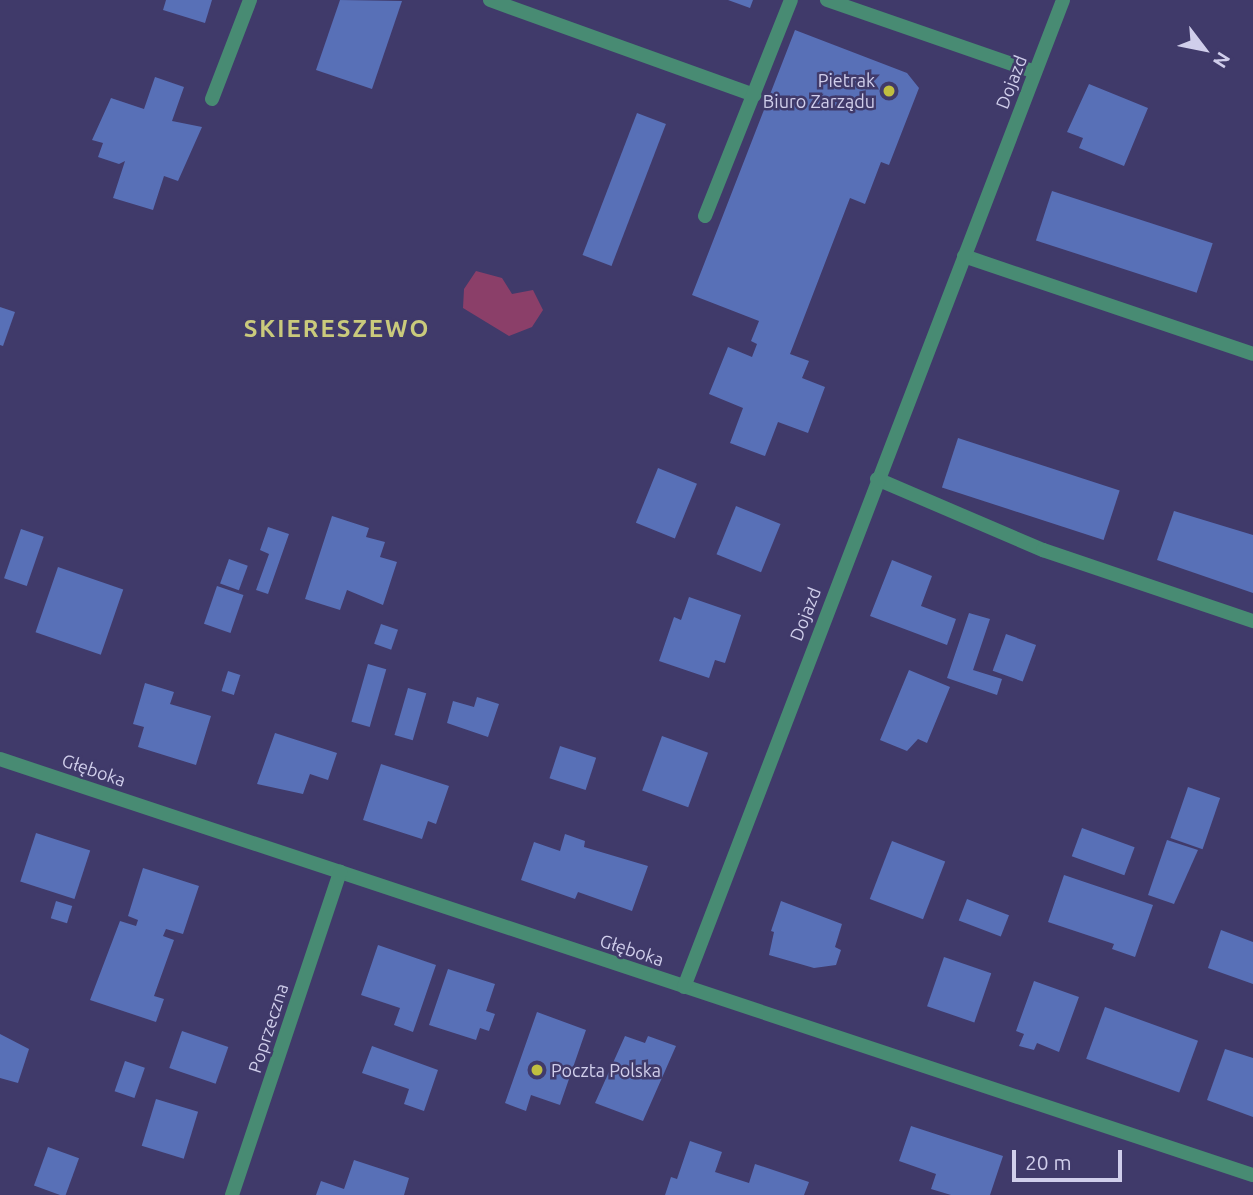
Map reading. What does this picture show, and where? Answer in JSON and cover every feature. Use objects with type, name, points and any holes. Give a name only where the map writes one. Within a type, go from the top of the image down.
[{"type":"street","points":[[212,100],[250,0]]},
{"type":"street","points":[[490,0],[754,94]]},
{"type":"street","points":[[705,216],[791,0]]},
{"type":"street","points":[[827,0],[1035,72]]},
{"type":"street","name":"Dojazd","points":[[684,987],[1063,0]]},
{"type":"street","points":[[964,256],[1253,354]]},
{"type":"street","points":[[877,479],[1043,550],[1253,621]]},
{"type":"street","name":"Głęboka","points":[[0,759],[1253,1175]]},
{"type":"street","name":"Poprzeczna","points":[[232,1195],[340,872]]},
{"type":"shaded area","points":[[476,271],[502,278],[512,294],[533,290],[543,310],[532,327],[509,336],[463,308],[464,289]]},
{"type":"building","points":[[166,0],[212,0],[205,23],[163,10]]},
{"type":"building","points":[[340,0],[402,1],[372,89],[316,70]]},
{"type":"building","points":[[728,0],[753,0],[750,8]]},
{"type":"building","points":[[795,30],[907,73],[919,88],[889,165],[881,162],[865,204],[850,198],[790,354],[809,361],[802,378],[825,387],[808,433],[778,422],[765,456],[730,443],[743,408],[709,394],[728,347],[752,357],[757,344],[751,341],[759,321],[692,295]]},
{"type":"building","points":[[155,77],[184,87],[172,121],[202,127],[178,181],[164,176],[153,210],[113,198],[125,161],[119,164],[98,157],[103,143],[92,140],[111,98],[144,109]]},
{"type":"building","points":[[1089,84],[1148,108],[1124,166],[1079,148],[1083,138],[1067,132]]},
{"type":"building","points":[[637,113],[666,124],[611,266],[583,255]]},
{"type":"building","points":[[1052,191],[1213,243],[1197,293],[1036,240]]},
{"type":"building","points":[[0,307],[15,312],[3,346],[0,345]]},
{"type":"building","points":[[958,438],[1120,491],[1104,540],[942,487]]},
{"type":"building","points":[[658,468],[697,484],[675,538],[636,523]]},
{"type":"building","points":[[736,506],[781,524],[761,572],[717,554]]},
{"type":"building","points":[[1174,511],[1253,535],[1253,593],[1157,560]]},
{"type":"building","points":[[332,516],[369,528],[366,537],[385,542],[380,557],[397,562],[383,605],[347,590],[340,610],[305,599]]},
{"type":"building","points":[[268,527],[289,534],[268,594],[256,590],[269,554],[260,550]]},
{"type":"building","points":[[21,529],[44,537],[27,586],[4,578]]},
{"type":"building","points":[[229,559],[248,566],[239,590],[220,583]]},
{"type":"building","points":[[892,560],[932,576],[921,606],[956,619],[947,645],[870,616]]},
{"type":"building","points":[[58,567],[123,589],[101,655],[36,632]]},
{"type":"building","points":[[217,586],[243,595],[230,633],[204,624]]},
{"type":"building","points":[[689,597],[741,615],[725,663],[715,660],[709,678],[659,661],[674,617],[681,620]]},
{"type":"building","points":[[969,613],[990,619],[973,670],[1002,679],[997,695],[947,678]]},
{"type":"building","points":[[381,624],[398,630],[391,650],[374,644]]},
{"type":"building","points":[[1006,634],[1036,645],[1023,682],[993,671]]},
{"type":"building","points":[[368,664],[386,669],[370,727],[351,722]]},
{"type":"building","points":[[909,670],[950,687],[927,743],[918,739],[907,751],[880,740]]},
{"type":"building","points":[[228,671],[240,675],[234,695],[222,691]]},
{"type":"building","points":[[145,683],[174,692],[170,704],[211,716],[196,765],[138,747],[144,727],[133,724]]},
{"type":"building","points":[[408,688],[426,693],[413,740],[394,735]]},
{"type":"building","points":[[477,697],[499,704],[488,737],[447,723],[453,701],[474,707]]},
{"type":"building","points":[[275,733],[337,753],[328,780],[310,774],[303,794],[257,784]]},
{"type":"building","points":[[662,736],[708,753],[688,807],[642,791]]},
{"type":"building","points":[[560,746],[596,758],[586,790],[549,778]]},
{"type":"building","points":[[381,764],[449,786],[436,824],[428,821],[422,839],[363,820]]},
{"type":"building","points":[[1188,787],[1220,798],[1203,849],[1170,838]]},
{"type":"building","points":[[1082,828],[1135,847],[1124,875],[1072,856]]},
{"type":"building","points":[[36,833],[90,851],[74,899],[20,882]]},
{"type":"building","points":[[565,834],[585,841],[584,847],[648,866],[632,911],[578,892],[575,899],[521,880],[534,842],[560,851]]},
{"type":"building","points":[[1167,840],[1198,850],[1174,904],[1148,895]]},
{"type":"building","points":[[892,841],[945,861],[923,919],[870,899]]},
{"type":"building","points":[[143,868],[199,886],[183,934],[166,929],[163,936],[174,940],[154,996],[164,999],[156,1022],[90,1000],[120,921],[136,926],[138,920],[128,916]]},
{"type":"building","points":[[1064,875],[1153,905],[1135,957],[1112,949],[1114,944],[1048,922]]},
{"type":"building","points":[[967,899],[1009,915],[1001,937],[959,920]]},
{"type":"building","points":[[56,901],[72,906],[67,923],[51,918]]},
{"type":"building","points":[[781,901],[842,924],[835,947],[841,950],[836,965],[814,968],[769,955],[774,932],[771,931]]},
{"type":"building","points":[[1221,930],[1253,942],[1253,984],[1208,968]]},
{"type":"building","points":[[378,945],[436,965],[413,1032],[394,1025],[400,1008],[361,995]]},
{"type":"building","points":[[944,957],[991,973],[974,1022],[927,1006]]},
{"type":"building","points":[[448,969],[495,984],[486,1011],[495,1014],[489,1031],[480,1028],[476,1040],[429,1025]]},
{"type":"building","points":[[1034,981],[1079,997],[1059,1052],[1037,1043],[1034,1050],[1019,1046],[1024,1034],[1016,1031]]},
{"type":"building","points":[[1105,1007],[1198,1041],[1179,1093],[1086,1059]]},
{"type":"building","points":[[537,1012],[586,1030],[560,1105],[531,1095],[526,1111],[505,1103]]},
{"type":"building","points":[[182,1031],[228,1047],[216,1084],[169,1068]]},
{"type":"building","points":[[0,1034],[29,1049],[18,1083],[0,1078]]},
{"type":"building","points":[[625,1036],[645,1043],[648,1036],[676,1046],[643,1121],[595,1103]]},
{"type":"building","points":[[372,1046],[438,1070],[424,1111],[404,1104],[409,1089],[362,1073]]},
{"type":"building","points":[[1225,1049],[1253,1058],[1253,1117],[1207,1100]]},
{"type":"building","points":[[125,1061],[145,1068],[134,1098],[115,1091]]},
{"type":"building","points":[[156,1099],[198,1112],[184,1159],[142,1146]]},
{"type":"building","points":[[911,1126],[1003,1156],[990,1195],[951,1195],[931,1189],[936,1174],[899,1161]]},
{"type":"building","points":[[690,1141],[722,1152],[715,1172],[749,1183],[755,1164],[809,1182],[804,1195],[665,1195],[671,1177],[677,1179]]},
{"type":"building","points":[[48,1147],[79,1158],[66,1195],[34,1186]]},
{"type":"building","points":[[354,1160],[409,1178],[404,1195],[316,1195],[321,1181],[344,1189]]},
{"type":"place","name":"Pietrak Biuro Zarządu","points":[[889,91]]},
{"type":"place","name":"Poczta Polska","points":[[537,1070]]},
{"type":"district","name":"SKIERESZEWO","points":[[337,329]]}]
